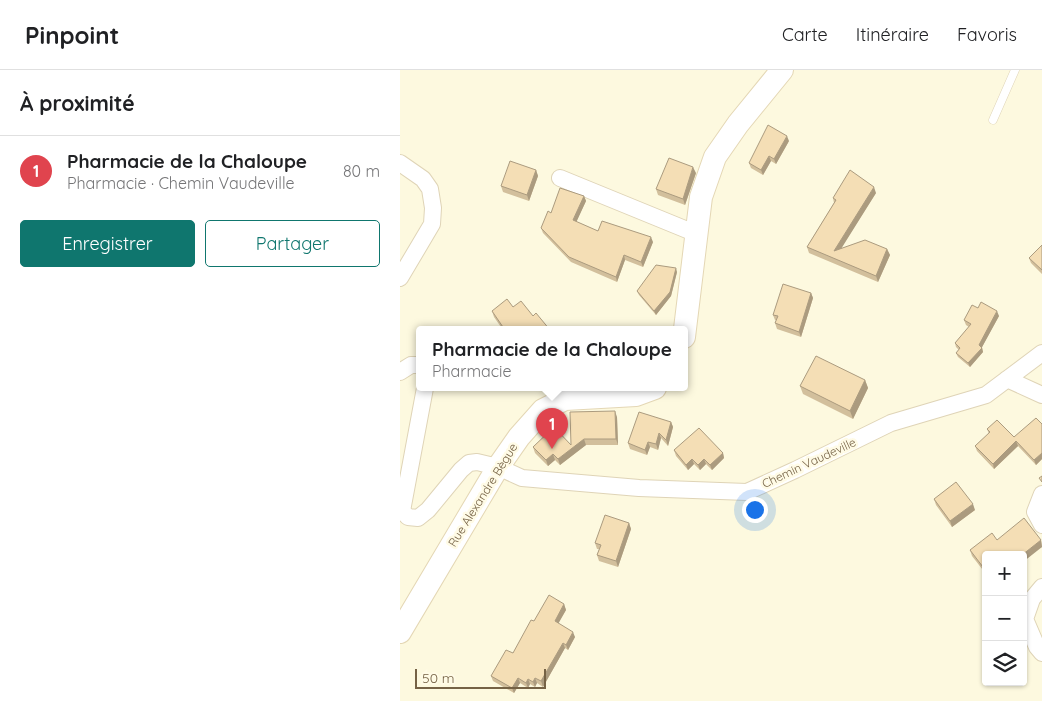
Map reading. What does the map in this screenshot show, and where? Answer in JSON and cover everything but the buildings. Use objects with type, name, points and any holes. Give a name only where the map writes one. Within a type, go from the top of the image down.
[{"type":"main road","points":[[685,326],[701,197],[715,157],[738,124],[782,70]]},
{"type":"main road","name":"Rue Alexandre Bègue","points":[[400,632],[498,467],[519,437],[543,410],[565,399],[636,395],[647,391]]},
{"type":"street","points":[[400,163],[423,179],[430,188],[433,208],[432,224],[400,278]]},
{"type":"street","points":[[560,178],[697,234]]},
{"type":"street","name":"Chemin Vaudeville","points":[[424,391],[402,511],[408,517],[418,518],[428,510],[461,470],[469,463],[477,462],[498,467],[522,478],[639,488],[747,492],[891,423],[986,395],[1042,353]]},
{"type":"street","points":[[400,372],[411,365],[416,365]]},
{"type":"street","points":[[1007,379],[1042,395]]},
{"type":"street","points":[[1042,494],[1035,512],[1042,525]]},
{"type":"street","points":[[1042,587],[1032,600],[1025,618],[1037,647],[1042,653]]},
{"type":"lane","points":[[993,120],[1015,70]]},
{"type":"place","name":"Pharmacie de la Chaloupe","points":[[552,449]]}]
